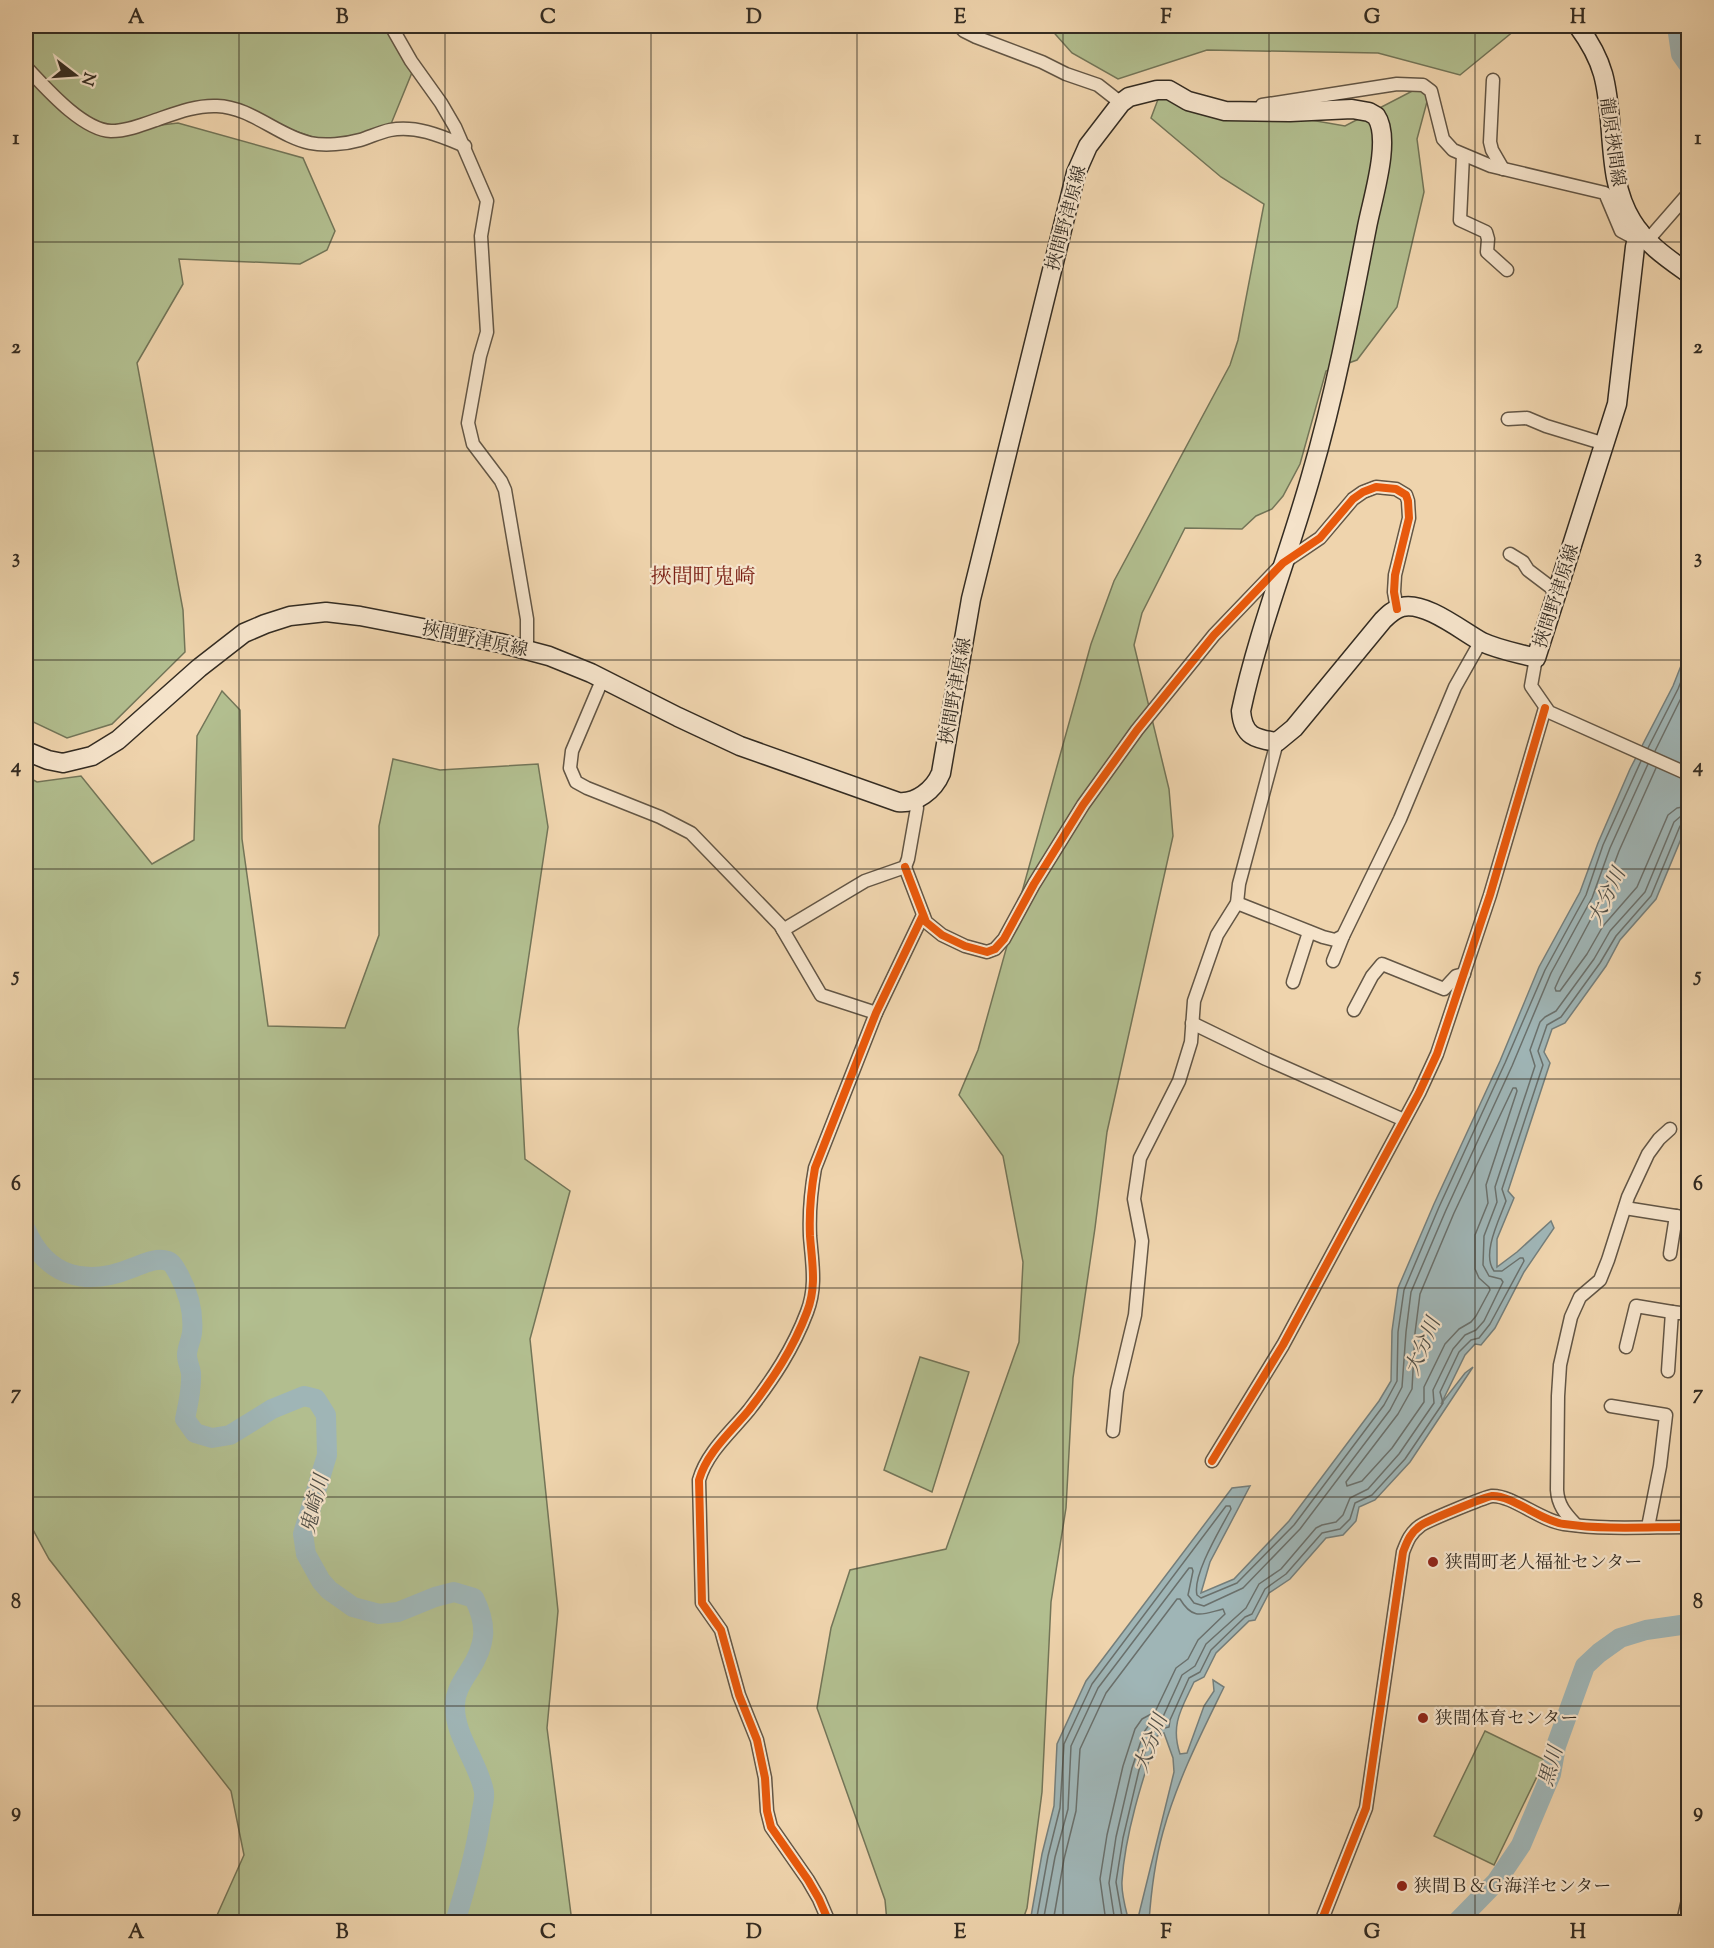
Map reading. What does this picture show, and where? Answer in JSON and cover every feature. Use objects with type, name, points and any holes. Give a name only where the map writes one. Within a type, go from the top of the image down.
[{"type":"main road","name":"龍原挾間線","points":[[1578,26],[1592,46],[1603,72],[1618,188],[1627,213],[1641,237],[1689,273]]},
{"type":"main road","points":[[1121,103],[1129,97],[1163,89],[1188,101],[1233,112],[1360,110],[1376,116],[1383,135],[1379,168],[1337,374],[1311,476],[1241,711],[1242,722],[1250,735],[1277,742],[1294,728],[1383,620],[1397,609]]},
{"type":"main road","name":"挾間野津原線","points":[[26,751],[63,763],[81,760],[98,753],[125,734],[232,641],[255,628],[290,616],[326,612],[360,616],[527,650],[565,662],[603,678],[678,717],[755,752],[887,799],[901,803],[914,800],[932,788],[941,773],[971,599],[1076,173],[1089,146],[1121,103]]},
{"type":"main road","name":"挾間野津原線","points":[[1397,609],[1407,606],[1426,611],[1481,641],[1536,658],[1605,444],[1620,390],[1641,237]]},
{"type":"street","points":[[391,26],[411,61],[446,110],[465,146],[487,201],[481,236],[487,332],[468,423],[473,444],[501,481],[505,490],[527,619],[527,650]]},
{"type":"street","points":[[959,26],[976,37],[1098,85],[1121,103]]},
{"type":"street","points":[[26,67],[88,124],[111,131],[136,127],[189,109],[218,106],[240,111],[285,134],[311,143],[358,141],[389,130],[408,128],[444,137],[465,146]]},
{"type":"street","points":[[1493,80],[1490,142],[1503,169]]},
{"type":"street","points":[[1233,112],[1260,105],[1416,83],[1428,87],[1431,91],[1443,139],[1448,145],[1463,155],[1503,169],[1605,193],[1621,231],[1641,237],[1689,194]]},
{"type":"street","points":[[1463,155],[1460,220],[1486,232],[1487,252],[1507,270]]},
{"type":"street","points":[[1508,419],[1527,418],[1568,434],[1605,444]]},
{"type":"street","points":[[914,800],[917,808],[905,867],[926,922],[942,935],[965,946],[987,952],[995,949],[1005,939],[1034,884],[1083,805],[1137,730],[1214,635],[1283,564],[1316,541],[1358,495],[1376,487],[1396,489],[1406,495],[1409,518],[1395,575],[1394,592],[1397,609]]},
{"type":"street","points":[[1510,554],[1557,592]]},
{"type":"street","points":[[1333,961],[1400,819],[1455,687],[1481,641]]},
{"type":"street","points":[[1536,658],[1531,686],[1549,712],[1689,774]]},
{"type":"street","points":[[603,678],[572,751],[570,768],[576,782],[660,817],[691,834],[783,930],[821,995],[876,1013]]},
{"type":"street","points":[[1212,1461],[1283,1345],[1437,1054],[1490,895],[1545,708]]},
{"type":"street","points":[[1113,1431],[1117,1391],[1136,1305],[1142,1241],[1134,1199],[1140,1158],[1179,1081],[1191,1042],[1194,1001],[1202,972],[1217,935],[1237,903],[1239,884],[1277,742]]},
{"type":"street","points":[[783,930],[865,881],[905,867]]},
{"type":"street","points":[[1237,903],[1309,932],[1335,940],[1343,936]]},
{"type":"street","points":[[829,1923],[808,1880],[768,1820],[765,1778],[758,1740],[739,1695],[721,1630],[702,1603],[699,1488],[701,1474],[707,1462],[782,1365],[806,1313],[814,1288],[810,1213],[815,1168],[876,1013],[923,915]]},
{"type":"street","points":[[1293,982],[1309,932]]},
{"type":"street","points":[[1354,1010],[1372,976],[1382,964],[1444,989],[1456,976],[1464,974]]},
{"type":"street","points":[[1192,1023],[1266,1059],[1404,1120]]},
{"type":"street","points":[[1576,1525],[1557,1500],[1557,1396],[1560,1365],[1570,1317],[1580,1297],[1600,1280],[1625,1208],[1648,1154],[1670,1129]]},
{"type":"street","points":[[1625,1208],[1689,1218]]},
{"type":"street","points":[[1671,1254],[1676,1216]]},
{"type":"street","points":[[1626,1347],[1636,1306],[1689,1314]]},
{"type":"street","points":[[1668,1371],[1672,1312]]},
{"type":"street","points":[[1611,1406],[1666,1415],[1660,1466],[1648,1527]]},
{"type":"street","points":[[1321,1923],[1366,1808],[1403,1552],[1410,1535],[1420,1525],[1492,1496],[1520,1504],[1540,1517],[1562,1524],[1604,1528],[1689,1527]]},
{"type":"street","points":[[1683,1923],[1689,1900]]},
{"type":"green space","points":[[26,26],[384,26],[413,70],[391,124],[331,143],[229,109],[189,109],[111,131],[178,123],[303,158],[335,231],[327,250],[300,264],[179,259],[183,284],[137,363],[183,610],[185,652],[112,724],[67,738],[29,720],[26,716]]},
{"type":"green space","points":[[1048,26],[1520,26],[1460,75],[1378,53],[1207,50],[1118,79],[1072,53]]},
{"type":"green space","points":[[1420,87],[1428,98],[1417,139],[1424,192],[1397,307],[1357,360],[1326,371],[1300,464],[1283,496],[1272,509],[1256,516],[1242,529],[1185,528],[1142,613],[1134,645],[1169,789],[1173,836],[1107,1132],[1073,1378],[1066,1508],[1051,1602],[1042,1792],[1027,1908],[1022,1922],[887,1922],[885,1900],[817,1708],[831,1628],[850,1570],[946,1549],[1019,1342],[1023,1262],[1003,1156],[959,1095],[978,1050],[1091,644],[1114,581],[1230,365],[1238,340],[1264,204],[1221,177],[1151,118],[1160,94],[1345,126]]},
{"type":"green space","points":[[222,691],[240,710],[242,839],[268,1026],[345,1028],[379,935],[379,826],[393,759],[440,770],[538,764],[548,827],[518,1029],[525,1159],[570,1191],[530,1339],[558,1611],[547,1728],[572,1922],[214,1922],[244,1855],[231,1791],[49,1559],[26,1517],[26,776],[37,782],[81,776],[152,864],[194,840],[197,736]]},
{"type":"green space","points":[[920,1357],[969,1372],[932,1492],[884,1470]]},
{"type":"green space","points":[[1485,1731],[1545,1760],[1494,1865],[1434,1836]]},
{"type":"water","name":"大分川","points":[[1688,648],[1688,822],[1656,899],[1620,940],[1606,966],[1565,1023],[1552,1029],[1544,1052],[1550,1063],[1508,1191],[1514,1198],[1497,1239],[1497,1267],[1551,1221],[1554,1228],[1524,1272],[1495,1328],[1481,1345],[1475,1344],[1465,1355],[1441,1404],[1465,1373],[1473,1367],[1410,1462],[1375,1500],[1359,1507],[1356,1521],[1343,1535],[1326,1538],[1290,1579],[1269,1593],[1255,1620],[1249,1621],[1216,1653],[1204,1677],[1194,1682],[1177,1725],[1176,1734],[1180,1754],[1187,1753],[1204,1706],[1214,1691],[1213,1680],[1224,1687],[1175,1794],[1160,1843],[1149,1922],[1137,1922],[1174,1772],[1173,1758],[1164,1733],[1157,1736],[1130,1826],[1122,1886],[1129,1922],[1030,1922],[1042,1854],[1054,1806],[1057,1744],[1086,1681],[1232,1488],[1250,1486],[1210,1562],[1201,1593],[1234,1579],[1289,1521],[1379,1401],[1391,1381],[1392,1331],[1398,1288],[1500,1061],[1539,967],[1580,892],[1630,769],[1673,686]]},
{"type":"waterway","points":[[1677,26],[1681,54],[1688,64]]},
{"type":"waterway","name":"鬼崎川","points":[[26,1230],[45,1258],[57,1268],[70,1274],[99,1277],[159,1260],[168,1261],[173,1265],[185,1288],[191,1310],[192,1333],[187,1355],[191,1385],[185,1419],[195,1433],[212,1438],[230,1435],[272,1409],[304,1396],[316,1399],[326,1415],[327,1455],[303,1534],[306,1554],[321,1581],[329,1590],[353,1607],[379,1614],[398,1612],[454,1592],[474,1598],[482,1618],[482,1644],[475,1662],[459,1687],[455,1705],[458,1728],[481,1781],[484,1798],[467,1883],[455,1922]]},
{"type":"waterway","name":"黒川","points":[[1457,1922],[1496,1882],[1521,1845],[1551,1774],[1556,1746],[1585,1666],[1620,1638],[1646,1630],[1688,1624]]},
{"type":"cycle path","points":[[905,867],[926,922],[942,935],[965,946],[987,952],[995,949],[1004,939],[1034,884],[1083,805],[1137,730],[1214,635],[1283,563],[1320,538],[1353,499],[1376,487],[1396,489],[1406,495],[1408,501],[1409,518],[1395,575],[1394,592],[1397,609]]},
{"type":"cycle path","points":[[1212,1461],[1283,1345],[1419,1093],[1437,1054],[1490,895],[1545,708]]},
{"type":"cycle path","points":[[829,1922],[808,1880],[771,1827],[767,1811],[765,1778],[757,1740],[739,1695],[721,1630],[702,1603],[699,1480],[714,1451],[749,1410],[774,1375],[789,1351],[807,1312],[813,1284],[810,1219],[815,1168],[876,1013],[923,915]]},
{"type":"cycle path","points":[[1321,1922],[1366,1808],[1403,1552],[1414,1532],[1433,1519],[1492,1496],[1508,1500],[1564,1524],[1610,1528],[1688,1527]]},
{"type":"place","name":"狭間町老人福祉センター","points":[[1433,1562]]},
{"type":"place","name":"狭間体育センター","points":[[1423,1718]]},
{"type":"place","name":"狭間Ｂ＆Ｇ海洋センター","points":[[1402,1886]]},
{"type":"district","name":"挾間町鬼崎","points":[[703,576]]}]
